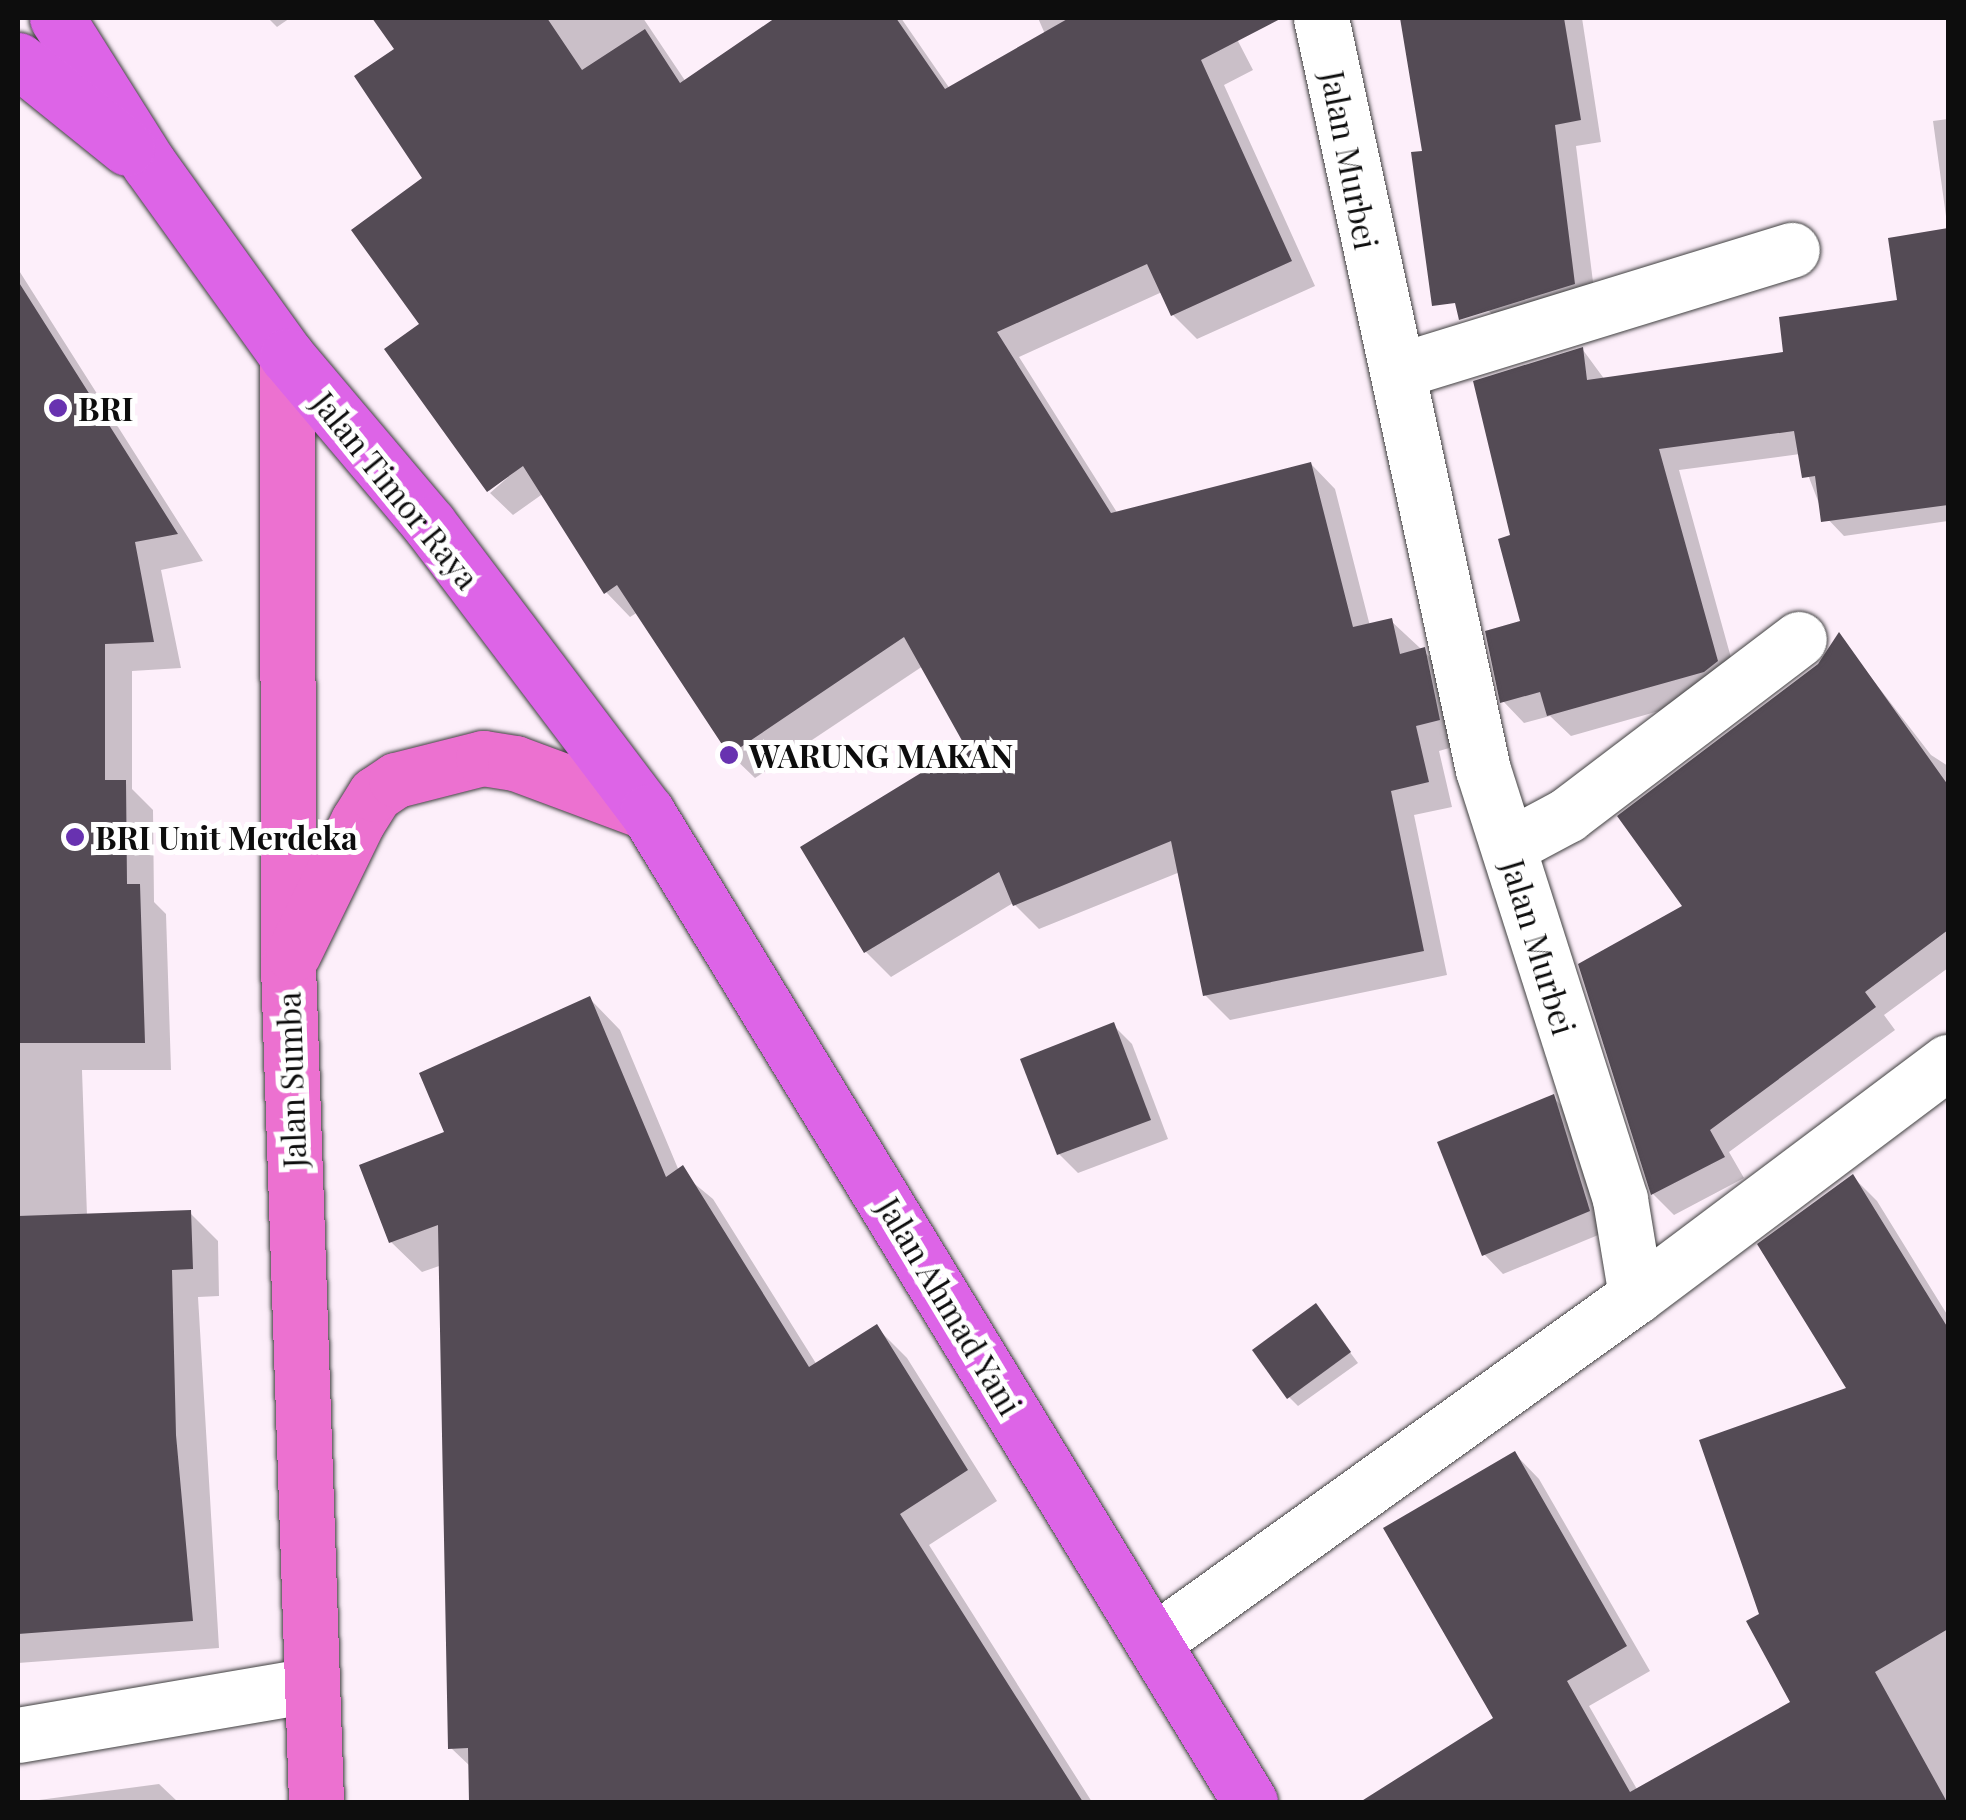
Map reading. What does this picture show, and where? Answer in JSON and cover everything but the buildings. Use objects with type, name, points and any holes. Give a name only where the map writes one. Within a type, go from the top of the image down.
[{"type":"highway","name":"Jalan Timor Raya","points":[[57,18],[150,164],[286,356],[428,524],[647,812]]},
{"type":"highway","name":"Jalan Timor Raya","points":[[21,70],[150,164]]},
{"type":"highway","name":"Jalan Ahmad Yani","points":[[647,812],[1250,1802]]},
{"type":"main road","name":"Jalan Sumba","points":[[286,356],[288,966],[316,1802]]},
{"type":"main road","points":[[288,966],[358,821],[376,794],[396,780],[483,758],[515,762],[647,812]]},
{"type":"street","name":"Jalan Murbei","points":[[1321,18],[1483,770],[1620,1199],[1636,1296]]},
{"type":"street","points":[[1398,371],[1792,250]]},
{"type":"street","points":[[1509,846],[1567,815],[1799,639]]},
{"type":"street","points":[[1154,1641],[1636,1296],[1948,1062]]},
{"type":"street","points":[[18,1736],[311,1685]]},
{"type":"place","name":"BRI","points":[[58,408]]},
{"type":"place","name":"WARUNG MAKAN","points":[[729,755]]},
{"type":"place","name":"BRI Unit Merdeka","points":[[75,837]]}]
